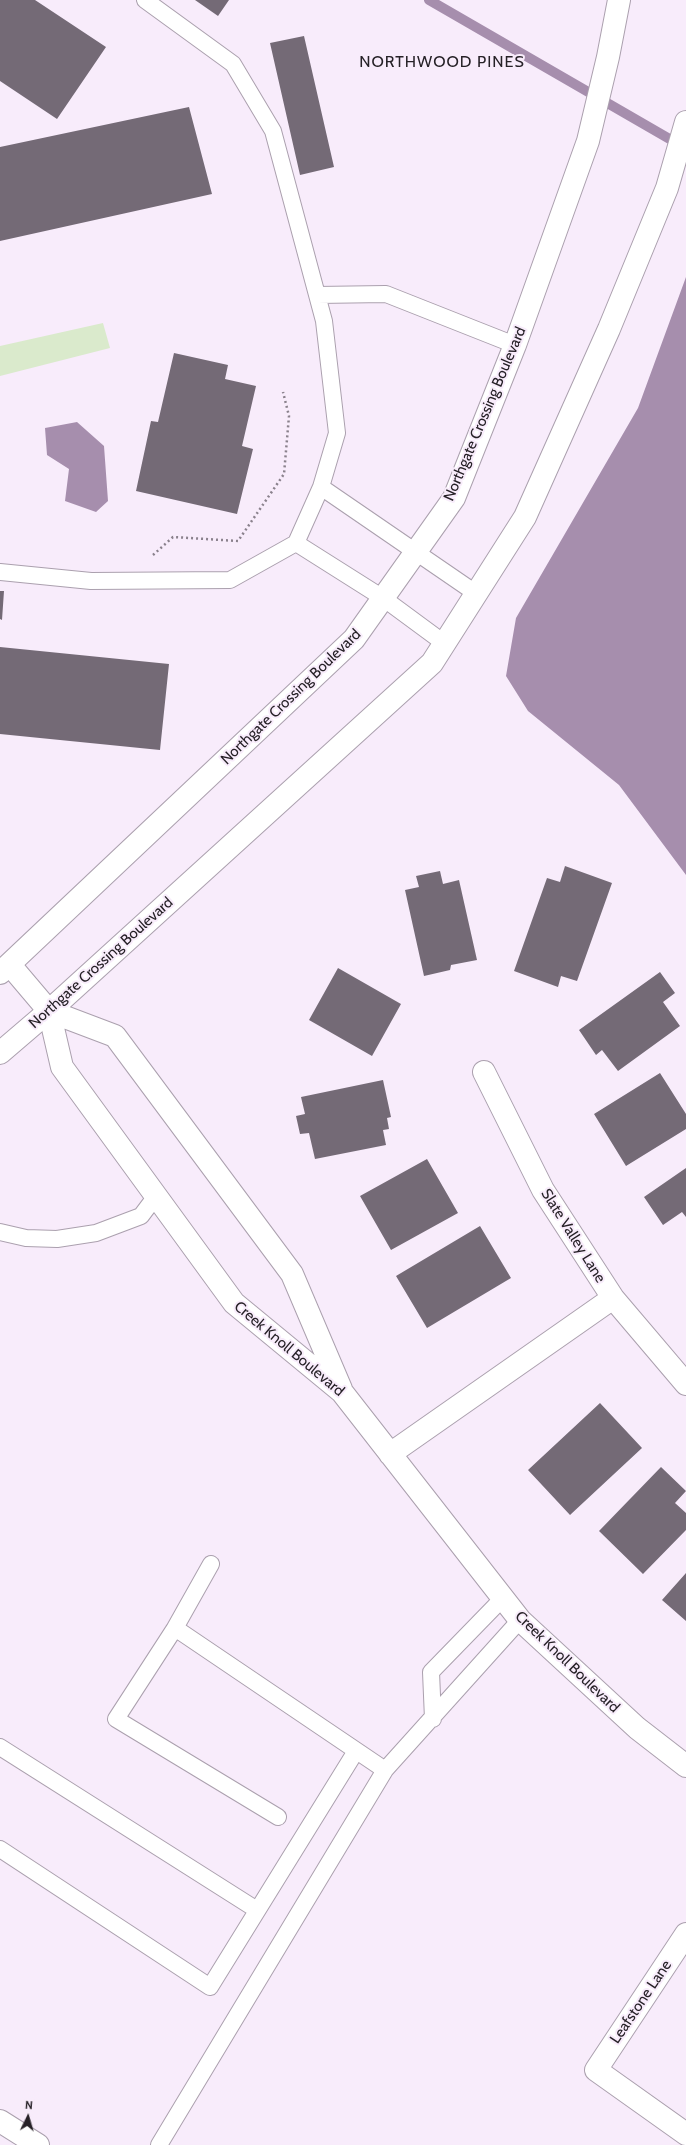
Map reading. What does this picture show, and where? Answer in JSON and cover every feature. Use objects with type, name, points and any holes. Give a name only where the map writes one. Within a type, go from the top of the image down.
[{"type":"street","name":"Northgate Crossing Boulevard","points":[[5,969],[354,639],[454,498],[516,345],[588,141],[608,57],[619,0]]},
{"type":"street","name":"Northgate Crossing Boulevard","points":[[0,1053],[49,1011],[432,662],[525,517],[609,329],[668,188],[686,122]]},
{"type":"street","name":"Creek Knoll Boulevard","points":[[5,969],[49,1011],[62,1067],[234,1303],[342,1392],[520,1620],[637,1728],[686,1766]]},
{"type":"street","points":[[49,1011],[115,1036],[292,1274],[342,1392]]},
{"type":"street","name":"Slate Valley Lane","points":[[484,1072],[544,1190],[613,1298],[686,1384]]},
{"type":"street","points":[[390,1454],[613,1298]]},
{"type":"street","name":"Leafstone Lane","points":[[686,1934],[596,2070],[686,2134]]},
{"type":"street","points":[[0,2121],[38,2145]]},
{"type":"lane","points":[[0,572],[91,581],[230,580],[296,543],[322,487],[337,433],[324,321],[273,130],[234,64],[145,0]]},
{"type":"lane","points":[[317,296],[386,294],[516,345]]},
{"type":"lane","points":[[322,487],[477,594]]},
{"type":"lane","points":[[296,543],[383,598],[444,643]]},
{"type":"lane","points":[[0,1232],[26,1238],[57,1239],[96,1233],[141,1216],[156,1196]]},
{"type":"lane","points":[[211,1564],[175,1628],[116,1718],[278,1817]]},
{"type":"lane","points":[[433,1719],[432,1672],[503,1598]]},
{"type":"lane","points":[[159,2145],[385,1770],[433,1719],[520,1620]]},
{"type":"lane","points":[[175,1628],[385,1770]]},
{"type":"lane","points":[[0,1747],[257,1910]]},
{"type":"lane","points":[[0,1849],[210,1987],[356,1751]]},
{"type":"path","points":[[151,556],[173,537],[238,542],[284,474],[290,416],[283,392]]},
{"type":"green space","points":[[103,323],[110,348],[0,376],[0,346]]},
{"type":"shaded area","points":[[686,277],[686,875],[619,785],[528,711],[506,676],[516,618],[638,408]]},
{"type":"shaded area","points":[[77,422],[104,446],[108,501],[96,512],[65,501],[69,469],[47,455],[45,428]]},
{"type":"building","points":[[0,0],[35,0],[106,47],[57,119],[0,81]]},
{"type":"building","points":[[195,0],[229,0],[218,16]]},
{"type":"building","points":[[304,36],[334,167],[300,175],[270,43]]},
{"type":"building","points":[[189,107],[212,194],[0,241],[0,147]]},
{"type":"building","points":[[174,353],[228,365],[225,379],[256,386],[242,446],[253,449],[237,514],[136,491],[151,421],[158,422]]},
{"type":"building","points":[[0,591],[4,591],[2,620],[0,619]]},
{"type":"building","points":[[0,647],[169,664],[160,750],[0,734]]},
{"type":"building","points":[[565,866],[612,883],[577,981],[561,976],[558,987],[514,971],[547,878],[560,882]]},
{"type":"building","points":[[440,871],[443,884],[459,880],[477,960],[451,965],[450,970],[424,976],[405,890],[419,887],[416,876]]},
{"type":"building","points":[[338,968],[401,1004],[372,1056],[309,1020]]},
{"type":"building","points":[[660,972],[675,993],[663,1002],[680,1026],[618,1071],[602,1050],[596,1055],[579,1030]]},
{"type":"building","points":[[660,1073],[686,1114],[686,1129],[626,1166],[594,1114]]},
{"type":"building","points":[[383,1080],[391,1117],[387,1118],[389,1129],[383,1130],[386,1145],[315,1159],[309,1133],[300,1134],[296,1116],[305,1114],[301,1097]]},
{"type":"building","points":[[427,1159],[458,1213],[391,1250],[360,1196]]},
{"type":"building","points":[[686,1168],[686,1217],[682,1212],[663,1225],[644,1197]]},
{"type":"building","points":[[480,1226],[511,1278],[427,1328],[396,1276]]},
{"type":"building","points":[[600,1403],[642,1448],[570,1515],[528,1470]]},
{"type":"building","points":[[661,1467],[686,1491],[675,1503],[686,1513],[686,1530],[643,1574],[599,1531]]},
{"type":"building","points":[[686,1573],[686,1621],[662,1600]]},
{"type":"waterway","points":[[429,0],[680,145]]},
{"type":"district","name":"NORTHWOOD PINES","points":[[442,62]]}]
